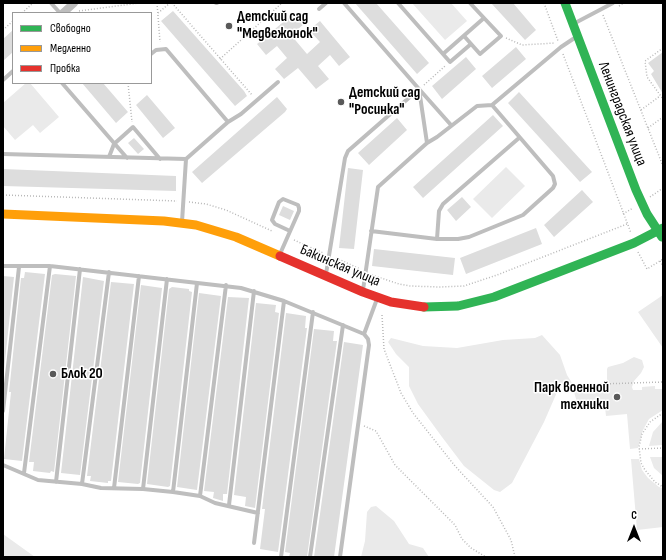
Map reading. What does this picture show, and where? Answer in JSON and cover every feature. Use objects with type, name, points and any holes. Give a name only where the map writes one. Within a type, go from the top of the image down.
[{"type":"street","name":"Ленинградская улица","points":[[565,3],[636,190],[647,214],[661,232]]},
{"type":"street","points":[[64,12],[76,7]]},
{"type":"street","name":"Бакинская улица","points":[[3,214],[182,223],[224,232],[325,277],[377,298],[409,306],[426,307],[458,306],[476,303],[661,232]]},
{"type":"lane","points":[[51,3],[60,12]]},
{"type":"lane","points":[[319,9],[326,3]]},
{"type":"lane","points":[[344,3],[451,125]]},
{"type":"lane","points":[[398,3],[450,62],[470,44]]},
{"type":"lane","points":[[464,36],[480,54],[501,36],[470,3]]},
{"type":"lane","points":[[573,24],[613,3]]},
{"type":"lane","points":[[443,54],[484,18]]},
{"type":"lane","points":[[363,292],[378,187],[427,143],[477,106],[492,105],[560,47],[577,37]]},
{"type":"lane","points":[[152,53],[161,48],[166,49],[228,122]]},
{"type":"lane","points":[[3,80],[12,72]]},
{"type":"lane","points":[[3,154],[186,159],[228,122],[241,114],[278,82]]},
{"type":"lane","points":[[63,84],[127,158]]},
{"type":"lane","points":[[419,89],[427,143]]},
{"type":"lane","points":[[325,277],[345,158],[348,151],[419,89]]},
{"type":"lane","points":[[371,231],[437,240],[469,237],[523,214],[553,188],[555,184],[553,176],[492,105]]},
{"type":"lane","points":[[109,157],[114,144],[133,127],[160,159]]},
{"type":"lane","points":[[437,240],[439,211],[443,204],[519,138]]},
{"type":"lane","points":[[182,223],[186,159]]},
{"type":"lane","points":[[279,256],[290,231],[299,208],[298,205],[283,199],[279,202],[272,220],[275,224],[290,231]]},
{"type":"lane","points":[[3,266],[50,266],[226,285],[254,291],[284,301],[364,334],[368,339],[369,345],[340,557]]},
{"type":"lane","points":[[24,473],[50,266]]},
{"type":"lane","points":[[3,411],[19,267]]},
{"type":"lane","points":[[56,482],[80,269]]},
{"type":"lane","points":[[82,484],[109,272]]},
{"type":"lane","points":[[114,488],[139,276]]},
{"type":"lane","points":[[142,489],[167,279]]},
{"type":"lane","points":[[173,492],[197,282]]},
{"type":"lane","points":[[200,496],[226,285]]},
{"type":"lane","points":[[229,506],[254,291]]},
{"type":"lane","points":[[364,334],[377,298]]},
{"type":"lane","points":[[254,543],[284,301]]},
{"type":"lane","points":[[281,557],[313,312]]},
{"type":"lane","points":[[310,557],[343,325]]},
{"type":"lane","points":[[3,465],[38,480],[82,484],[101,488],[142,489],[200,496],[214,503],[258,513]]},
{"type":"path","points":[[23,12],[33,3]]},
{"type":"path","points":[[76,7],[140,3]]},
{"type":"path","points":[[157,3],[161,48]]},
{"type":"path","points":[[158,13],[171,3],[256,100]]},
{"type":"path","points":[[220,59],[282,3]]},
{"type":"path","points":[[501,36],[522,45],[559,43],[544,3]]},
{"type":"path","points":[[601,10],[663,166]]},
{"type":"path","points":[[3,30],[12,22]]},
{"type":"path","points":[[560,47],[634,243],[647,270],[663,259]]},
{"type":"path","points":[[663,48],[645,61],[647,77],[663,99]]},
{"type":"path","points":[[419,89],[450,62]]},
{"type":"path","points":[[128,84],[133,127]]},
{"type":"path","points":[[641,110],[661,96]]},
{"type":"path","points":[[648,128],[663,117]]},
{"type":"path","points":[[3,195],[183,202],[216,206],[273,231]]},
{"type":"path","points":[[287,238],[390,281],[410,286],[450,288],[464,286],[497,275],[627,224]]},
{"type":"path","points":[[660,261],[663,266]]},
{"type":"path","points":[[382,315],[384,349],[401,393],[413,413],[455,466],[493,508],[508,535],[515,556]]},
{"type":"path","points":[[601,384],[663,382]]},
{"type":"path","points":[[663,413],[650,422],[642,434],[639,449],[641,463],[645,470],[655,482],[663,487]]},
{"type":"path","points":[[358,426],[367,427],[376,431],[394,465],[455,525],[462,539],[471,548],[486,557]]},
{"type":"path","points":[[639,449],[663,448]]},
{"type":"shaded area","points":[[412,3],[451,3],[467,21],[445,40]]},
{"type":"shaded area","points":[[25,84],[31,84],[59,117],[40,133],[33,125],[15,140],[3,126],[3,103]]},
{"type":"shaded area","points":[[506,167],[525,186],[492,218],[473,199]]},
{"type":"shaded area","points":[[663,295],[663,348],[638,312]]},
{"type":"shaded area","points":[[542,335],[560,355],[567,375],[572,383],[580,388],[594,389],[604,386],[607,380],[608,367],[623,363],[634,357],[642,360],[644,367],[634,381],[632,387],[633,390],[642,390],[642,387],[655,386],[655,389],[663,389],[663,410],[649,419],[643,430],[638,448],[630,449],[627,414],[606,416],[605,407],[583,407],[577,402],[573,389],[561,383],[544,422],[512,483],[500,492],[494,490],[464,466],[442,437],[418,404],[409,386],[409,367],[396,354],[388,342],[391,338],[423,346],[457,348],[503,340],[535,338]]},
{"type":"shaded area","points":[[663,421],[662,445],[649,446],[653,432]]},
{"type":"shaded area","points":[[650,457],[663,457],[663,476],[654,468]]},
{"type":"shaded area","points":[[631,459],[639,459],[642,470],[648,478],[659,487],[663,488],[663,527],[637,530]]},
{"type":"shaded area","points":[[376,506],[394,521],[409,544],[423,548],[429,557],[361,557],[365,541],[367,512],[371,507]]},
{"type":"shaded area","points":[[3,534],[35,557],[3,557]]},
{"type":"building","points":[[355,3],[376,3],[429,63],[417,74]]},
{"type":"building","points":[[491,3],[513,3],[536,30],[525,40]]},
{"type":"building","points":[[173,11],[244,91],[247,96],[235,106],[161,21]]},
{"type":"building","points":[[294,13],[304,24],[291,35],[307,54],[320,42],[309,30],[320,21],[350,57],[339,66],[330,55],[318,66],[329,79],[316,89],[298,68],[284,79],[275,69],[287,58],[277,46],[266,55],[257,44]]},
{"type":"building","points":[[12,31],[12,53],[3,61],[3,39]]},
{"type":"building","points":[[516,47],[526,59],[492,88],[482,76]]},
{"type":"building","points":[[663,52],[663,94],[651,74],[654,71],[648,63]]},
{"type":"building","points":[[466,57],[476,69],[442,99],[432,86]]},
{"type":"building","points":[[83,84],[104,84],[128,112],[116,123]]},
{"type":"building","points":[[519,92],[592,172],[580,182],[508,103]]},
{"type":"building","points":[[147,95],[175,128],[163,138],[136,105]]},
{"type":"building","points":[[277,97],[287,109],[285,112],[202,183],[192,172]]},
{"type":"building","points":[[493,115],[503,126],[423,198],[413,187]]},
{"type":"building","points":[[397,118],[407,130],[369,165],[358,153]]},
{"type":"building","points":[[134,138],[144,149],[138,154],[128,143]]},
{"type":"building","points":[[348,168],[363,170],[354,249],[339,248]]},
{"type":"building","points":[[3,169],[176,176],[176,191],[3,186]]},
{"type":"building","points":[[582,190],[593,202],[554,237],[544,225]]},
{"type":"building","points":[[462,197],[471,207],[456,221],[447,210]]},
{"type":"building","points":[[283,206],[294,211],[290,220],[279,215]]},
{"type":"building","points":[[536,228],[542,244],[466,274],[460,258]]},
{"type":"building","points":[[374,249],[455,258],[453,275],[372,266]]},
{"type":"building","points":[[25,272],[45,274],[22,461],[4,459],[11,392],[9,392],[21,278],[24,278]]},
{"type":"building","name":"Блок 20","points":[[52,275],[76,276],[54,472],[51,471],[50,473],[33,471],[34,462],[29,462]]},
{"type":"building","points":[[3,276],[14,277],[3,379]]},
{"type":"building","points":[[83,277],[104,281],[80,475],[61,473]]},
{"type":"building","points":[[111,282],[134,284],[111,481],[108,481],[108,483],[90,481],[91,476],[87,476]]},
{"type":"building","points":[[141,285],[162,288],[140,483],[138,484],[118,482]]},
{"type":"building","points":[[172,287],[189,289],[189,291],[192,292],[170,486],[168,487],[147,484],[169,289]]},
{"type":"building","points":[[199,293],[221,296],[197,490],[177,487]]},
{"type":"building","points":[[228,297],[249,298],[227,494],[223,494],[223,501],[213,498],[214,492],[204,491]]},
{"type":"building","points":[[256,303],[276,305],[275,312],[279,313],[255,508],[245,506],[246,497],[234,495]]},
{"type":"building","points":[[286,313],[306,316],[305,328],[307,328],[278,552],[260,549],[265,509],[262,509]]},
{"type":"building","points":[[314,329],[334,331],[333,341],[337,341],[307,557],[289,557],[290,553],[285,552]]},
{"type":"building","points":[[344,342],[363,345],[334,557],[314,557]]},
{"type":"traffic: fast","points":[[565,3],[636,190],[647,214],[662,237]]},
{"type":"traffic: fast","points":[[424,307],[458,306],[494,297],[634,243],[663,228]]},
{"type":"traffic: slow","points":[[3,214],[164,221],[196,225],[236,237],[280,256]]},
{"type":"traffic: jam","points":[[280,256],[363,292],[391,302],[424,307]]},
{"type":"place","name":"Детский сад \"Медвежонок\"","points":[[229,26]]},
{"type":"place","name":"Детский сад \"Росинка\"","points":[[341,102]]},
{"type":"place","name":"Блок 20","points":[[53,374]]},
{"type":"place","name":"Парк военной техники","points":[[617,397]]}]
